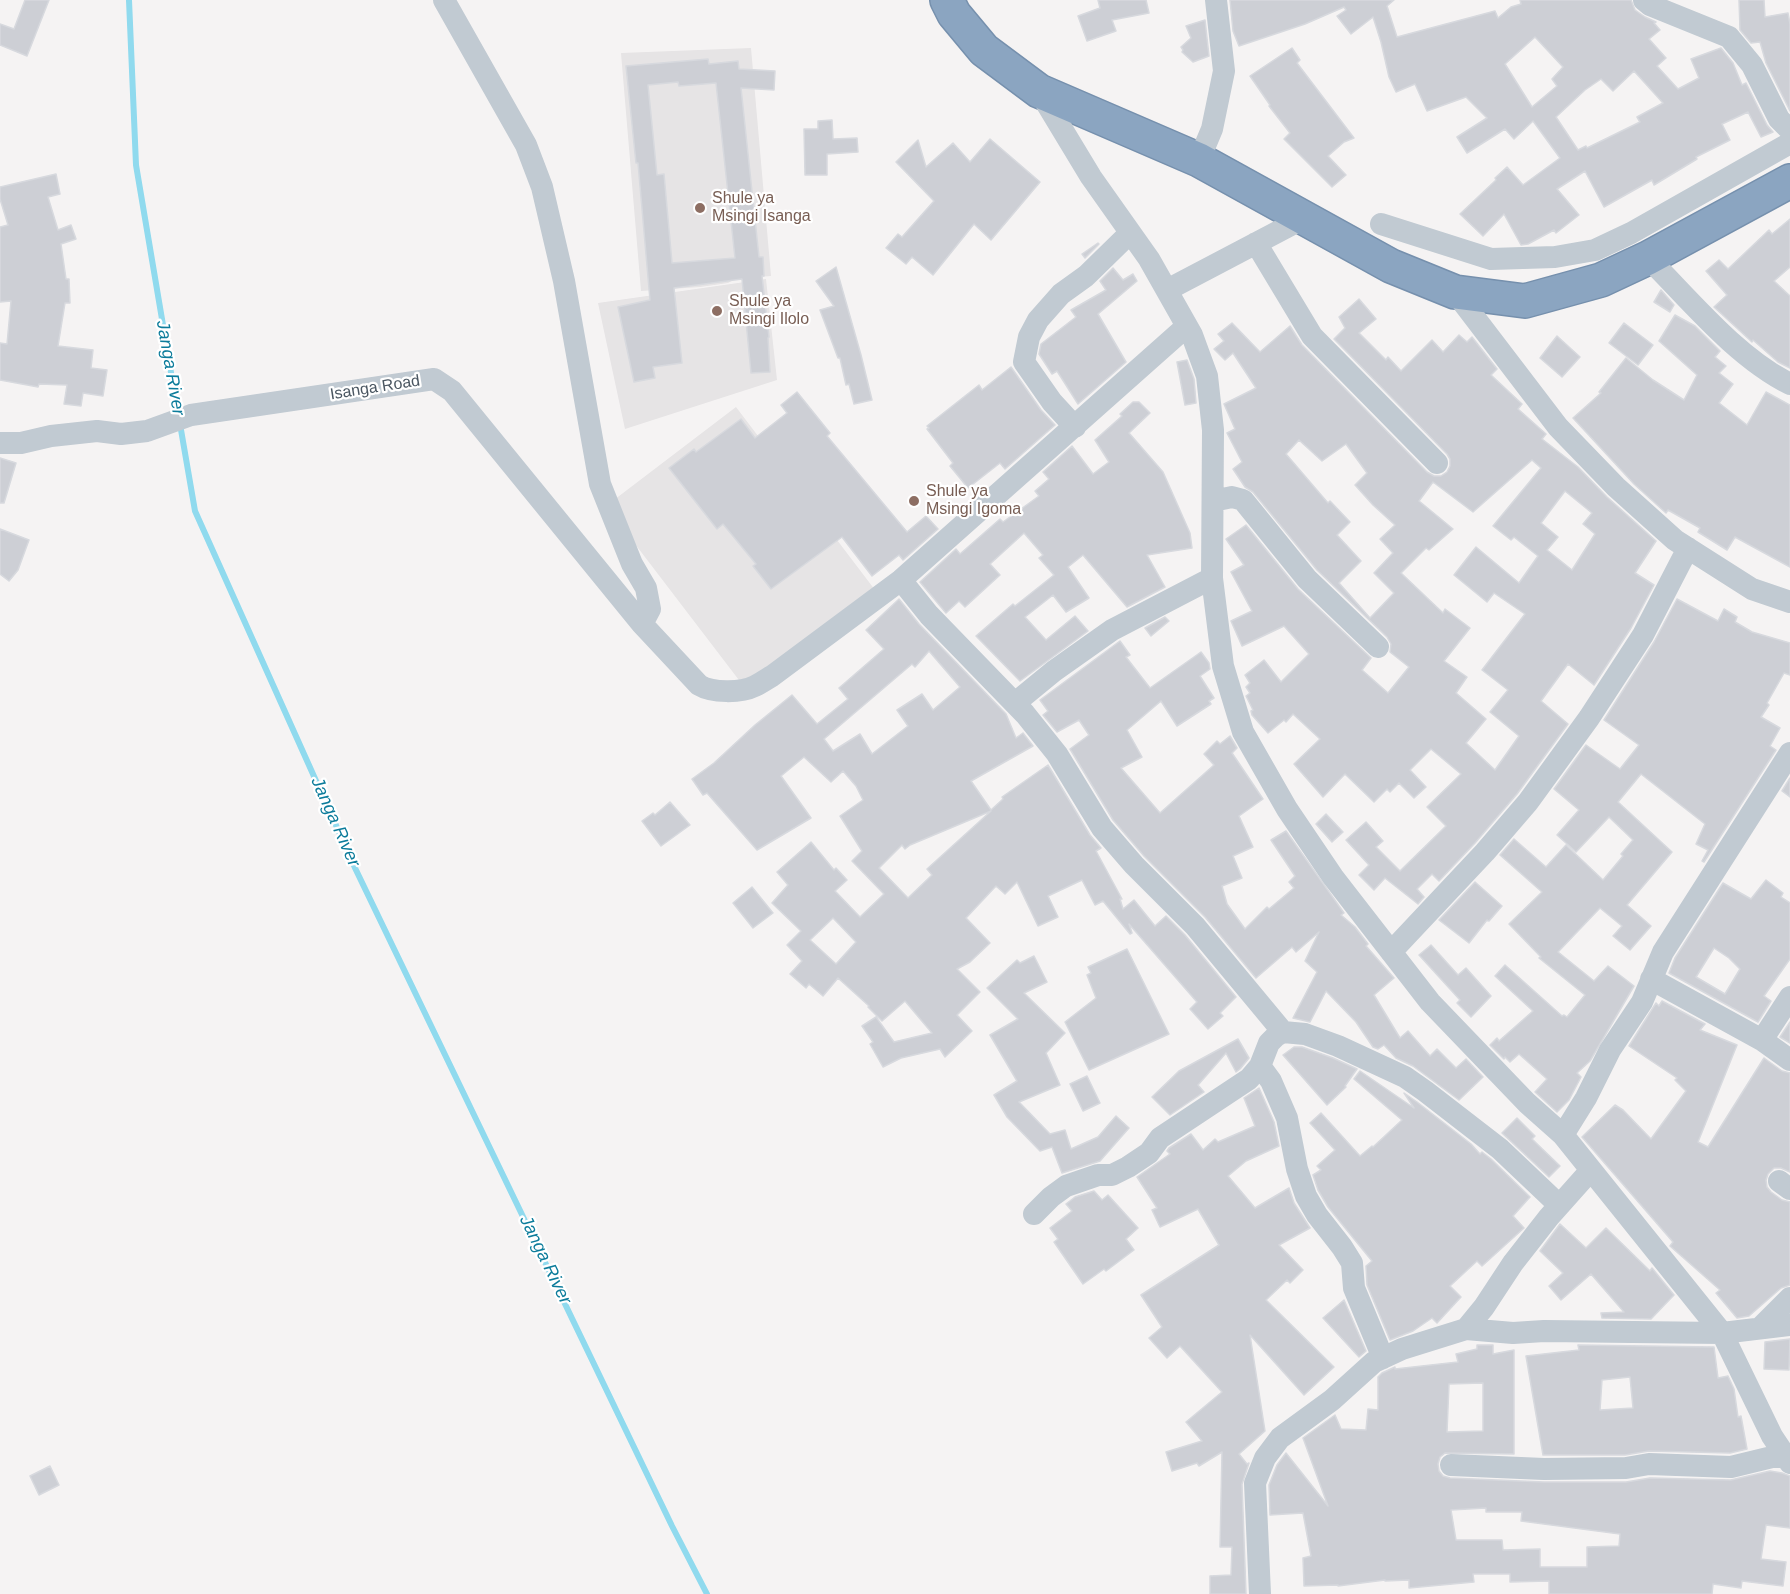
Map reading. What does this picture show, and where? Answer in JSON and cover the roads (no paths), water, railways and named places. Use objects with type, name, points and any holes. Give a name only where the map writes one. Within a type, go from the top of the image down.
[{"type":"highway","points":[[947,0],[954,14],[984,50],[1039,91],[1198,160],[1391,266],[1455,292],[1525,301],[1601,280],[1648,258],[1790,181]]},
{"type":"street","points":[[444,0],[526,145],[542,187],[564,281],[600,484],[632,564],[646,588],[650,609],[642,624]]},
{"type":"street","points":[[1198,160],[1212,129],[1224,71],[1216,0]]},
{"type":"street","points":[[1644,0],[1650,5],[1729,37],[1752,65],[1779,119],[1790,130]]},
{"type":"street","points":[[1039,91],[1091,177],[1149,259],[1187,326],[1207,376],[1212,430],[1212,578],[1223,666],[1243,732],[1287,808],[1326,867],[1430,1002],[1527,1103],[1563,1135],[1722,1333],[1772,1436],[1788,1460]]},
{"type":"street","points":[[1381,224],[1491,259],[1555,257],[1594,250],[1631,233],[1790,143]]},
{"type":"street","points":[[1167,290],[1304,218]]},
{"type":"street","points":[[1075,427],[1037,383],[1024,362],[1029,337],[1038,320],[1061,294],[1086,276],[1130,233]]},
{"type":"street","points":[[1256,243],[1312,336],[1437,463]]},
{"type":"street","points":[[1648,258],[1727,337],[1750,357],[1790,384]]},
{"type":"street","points":[[1455,292],[1558,427],[1616,487],[1688,548],[1752,589],[1790,602]]},
{"type":"street","name":"Isanga Road","points":[[0,443],[21,443],[51,436],[97,431],[121,434],[147,430],[191,416],[434,379],[452,391],[642,624],[699,685],[715,692],[753,687],[772,676],[901,580],[1187,326]]},
{"type":"street","points":[[1213,501],[1232,497],[1243,500],[1307,579],[1378,647]]},
{"type":"street","points":[[1391,952],[1485,852],[1528,802],[1589,718],[1643,635],[1688,548]]},
{"type":"street","points":[[1014,703],[1112,630],[1212,578]]},
{"type":"street","points":[[901,580],[929,615],[1014,703],[1057,754],[1102,828],[1195,926],[1283,1032]]},
{"type":"street","points":[[1563,1135],[1586,1098],[1610,1050],[1642,1002],[1663,952],[1790,753]]},
{"type":"street","points":[[1651,979],[1762,1040],[1790,1060]]},
{"type":"street","points":[[1762,1040],[1790,997]]},
{"type":"street","points":[[1034,1214],[1066,1186],[1098,1174],[1112,1175],[1149,1153],[1160,1138],[1249,1079],[1260,1065],[1269,1044],[1283,1032],[1305,1034],[1338,1046],[1405,1077],[1500,1149],[1559,1205]]},
{"type":"street","points":[[1260,1065],[1271,1081],[1287,1118],[1297,1169],[1306,1196],[1352,1263],[1354,1288],[1383,1358]]},
{"type":"street","points":[[1466,1329],[1484,1307],[1513,1263],[1559,1205],[1590,1171]]},
{"type":"street","points":[[1760,1328],[1790,1298]]},
{"type":"street","points":[[1260,1594],[1255,1483],[1265,1458],[1280,1438],[1332,1400],[1374,1362],[1402,1349],[1466,1329],[1513,1333],[1566,1331],[1722,1333],[1790,1325]]},
{"type":"street","points":[[1450,1465],[1544,1469],[1626,1468],[1649,1464],[1731,1467],[1772,1457],[1788,1460]]},
{"type":"waterway","name":"Janga River","points":[[129,0],[136,165],[178,414]]},
{"type":"waterway","name":"Janga River","points":[[180,424],[195,511],[356,870],[672,1526],[707,1594]]},
{"type":"place","name":"Shule ya Msingi Isanga","points":[[700,208]]},
{"type":"place","name":"Shule ya Msingi Ilolo","points":[[717,311]]},
{"type":"place","name":"Shule ya Msingi Igoma","points":[[914,501]]}]
